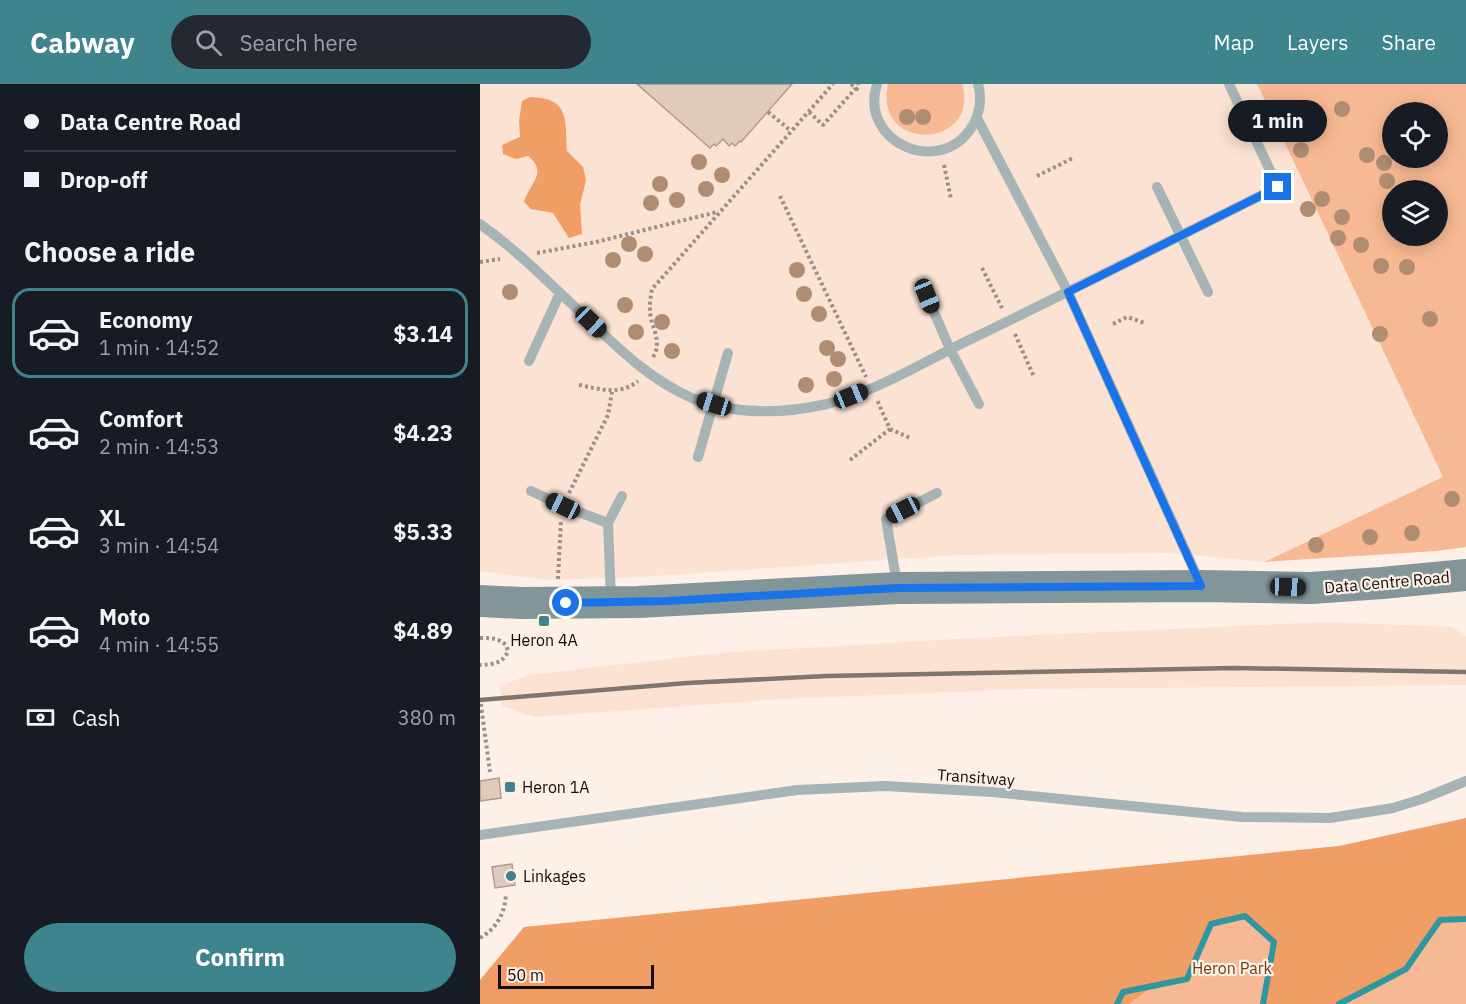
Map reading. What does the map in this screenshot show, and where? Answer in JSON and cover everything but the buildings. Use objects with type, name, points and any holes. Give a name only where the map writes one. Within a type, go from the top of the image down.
[{"type":"main road","name":"Data Centre Road","points":[[480,601],[611,602],[898,588],[1201,586],[1311,588],[1382,584],[1466,575]]},
{"type":"lane","points":[[877,84],[875,108],[881,125],[892,139],[907,148],[924,152],[941,150],[956,144],[969,132],[977,118],[980,102],[978,84]]},
{"type":"lane","points":[[480,224],[521,256],[644,370],[692,398],[741,410],[787,412],[830,403],[871,388],[1278,187],[1229,84]]},
{"type":"lane","points":[[977,118],[1068,292],[1201,586]]},
{"type":"lane","points":[[1157,187],[1208,292]]},
{"type":"lane","points":[[529,361],[560,293]]},
{"type":"lane","points":[[927,296],[950,349],[979,404]]},
{"type":"lane","points":[[698,457],[728,353]]},
{"type":"lane","points":[[531,491],[563,506],[608,522]]},
{"type":"lane","points":[[898,588],[886,519],[937,493]]},
{"type":"lane","points":[[611,602],[608,522],[622,496]]},
{"type":"lane","name":"Transitway","points":[[480,835],[797,790],[885,786],[992,792],[1242,817],[1330,818],[1393,808],[1422,800],[1466,781]]},
{"type":"path","points":[[579,385],[612,392],[630,387],[638,381],[657,352],[657,334],[651,317],[649,301],[652,289],[833,84]]},
{"type":"path","points":[[808,111],[823,124],[857,86],[851,84]]},
{"type":"path","points":[[768,112],[791,131]]},
{"type":"path","points":[[941,150],[951,199]]},
{"type":"path","points":[[1037,176],[1073,158]]},
{"type":"path","points":[[780,196],[890,429],[910,438]]},
{"type":"path","points":[[521,256],[596,242],[719,212]]},
{"type":"path","points":[[1113,324],[1127,317],[1144,323]]},
{"type":"path","points":[[557,588],[563,506],[608,415],[612,392]]},
{"type":"path","points":[[850,460],[890,429]]},
{"type":"path","points":[[480,638],[499,639],[506,645],[508,651],[499,663],[480,665]]},
{"type":"path","points":[[480,698],[490,772]]},
{"type":"path","points":[[480,938],[494,928],[501,916],[506,894]]},
{"type":"shaded area","points":[[480,84],[1257,84],[1443,477],[1264,562],[1170,553],[958,555],[641,577],[547,580],[480,571]]},
{"type":"shaded area","points":[[530,97],[552,101],[563,112],[567,151],[583,167],[586,180],[580,205],[582,234],[569,238],[553,213],[531,209],[524,202],[536,179],[537,168],[528,156],[516,159],[503,154],[502,145],[520,137],[519,121],[522,101]]},
{"type":"shaded area","points":[[1327,622],[1453,627],[1466,637],[1466,685],[1027,689],[784,699],[534,717],[502,706],[500,686],[529,675],[719,653],[973,638]]},
{"type":"shaded area","points":[[1466,818],[1466,919],[1440,921],[1406,969],[1339,1004],[1263,1004],[1273,943],[1245,916],[1211,924],[1187,979],[1154,986],[1129,1004],[480,1004],[480,980],[524,927],[1339,846]]},
{"type":"green space","points":[[888,84],[962,84],[964,106],[956,121],[943,131],[926,135],[910,132],[896,123],[888,107]]},
{"type":"green space","points":[[1257,84],[1466,84],[1466,547],[1437,551],[1264,562],[1443,477]]},
{"type":"green space","name":"Heron Park","points":[[1245,916],[1274,942],[1263,1004],[1129,1004],[1154,986],[1187,979],[1211,924]]},
{"type":"green space","points":[[1466,919],[1466,1004],[1339,1004],[1406,969],[1440,920]]},
{"type":"waterway","points":[[1117,1004],[1123,992],[1187,979],[1211,924],[1245,916],[1274,942],[1263,1004]]},
{"type":"waterway","points":[[1339,1004],[1406,969],[1440,920],[1466,919]]},
{"type":"railway","points":[[480,700],[687,683],[826,676],[1235,668],[1466,672]]},
{"type":"place","name":"Heron 4A","points":[[544,621]]},
{"type":"place","name":"Heron 1A","points":[[510,787]]},
{"type":"place","name":"Linkages","points":[[511,876]]},
{"type":"route","points":[[566,603],[667,601],[898,588],[1201,586],[1068,292],[1278,187]]}]
